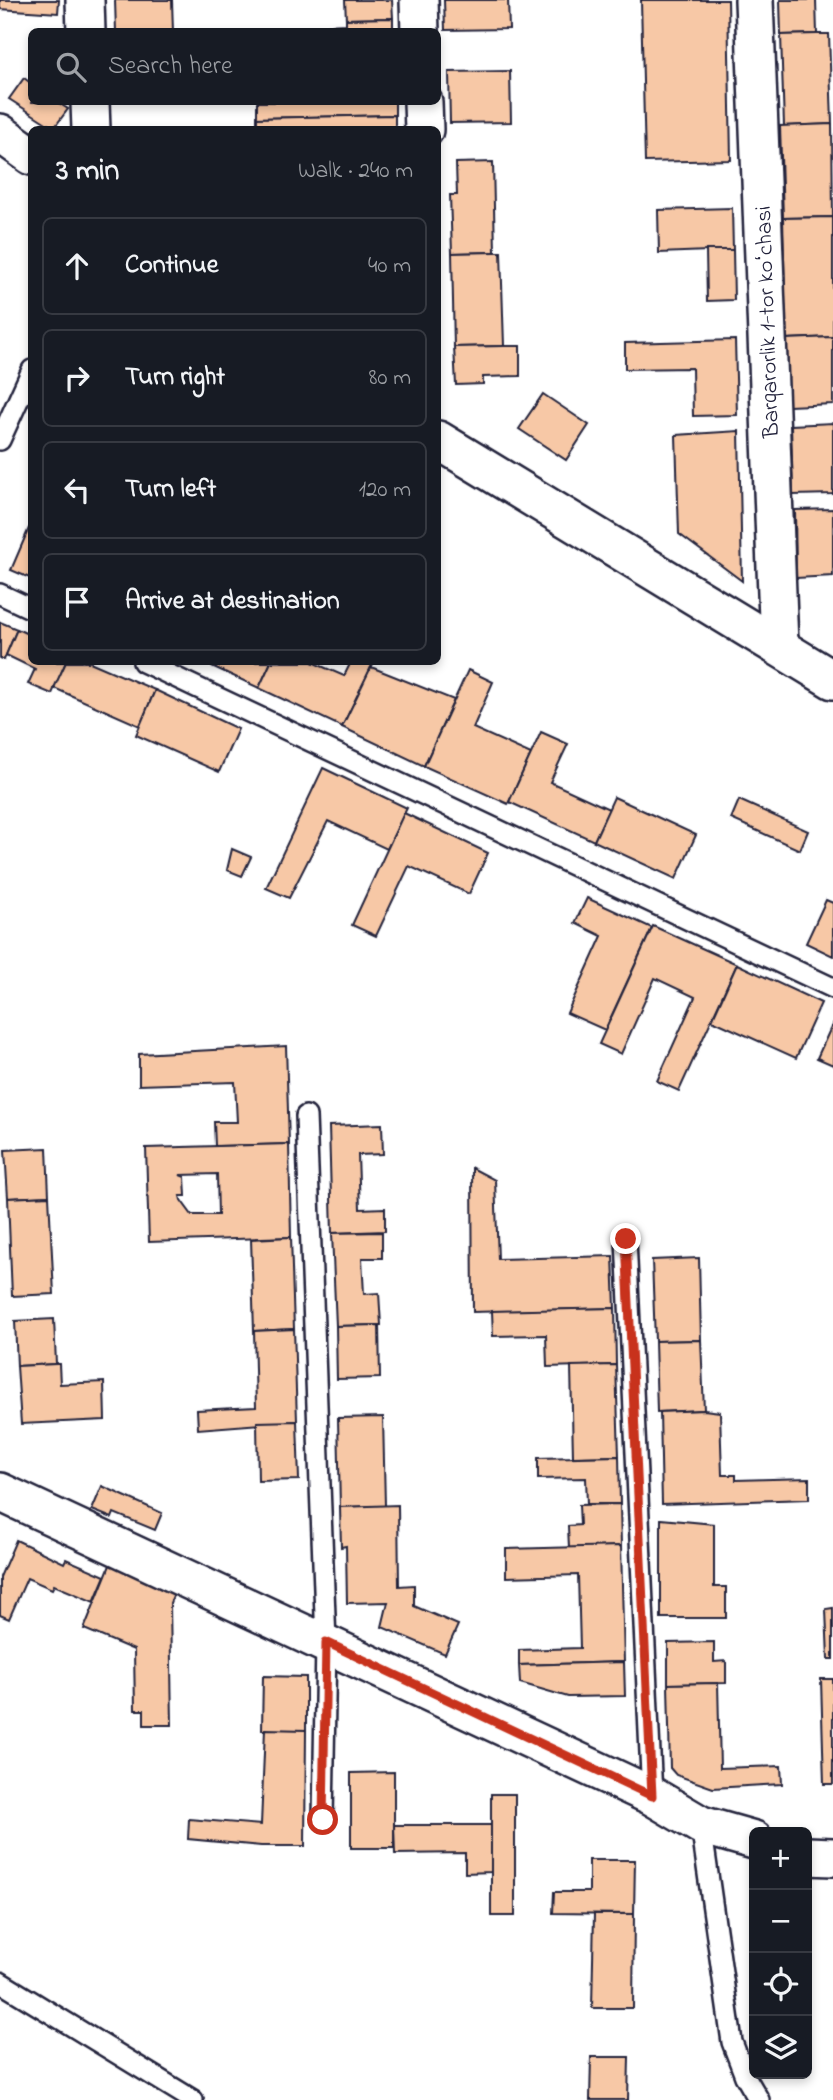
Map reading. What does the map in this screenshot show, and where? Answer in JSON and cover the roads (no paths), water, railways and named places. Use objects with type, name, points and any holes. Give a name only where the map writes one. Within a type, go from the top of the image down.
[{"type":"street","points":[[85,0],[86,28]]},
{"type":"street","points":[[419,0],[420,28]]},
{"type":"street","name":"Barqarorlik 1-tor koʻchasi","points":[[754,0],[779,645]]},
{"type":"street","points":[[90,105],[91,126]]},
{"type":"street","points":[[423,105],[424,126]]},
{"type":"street","points":[[0,133],[28,153]]},
{"type":"street","points":[[441,442],[833,680]]},
{"type":"street","points":[[0,1492],[652,1796],[701,1825],[749,1839]]},
{"type":"street","points":[[812,1856],[833,1857]]},
{"type":"lane","points":[[0,440],[28,379]]},
{"type":"lane","points":[[0,594],[28,607]]},
{"type":"lane","points":[[149,665],[833,988]]},
{"type":"lane","points":[[306,1116],[326,1642],[323,1820]]},
{"type":"lane","points":[[626,1239],[652,1796]]},
{"type":"lane","points":[[701,1825],[732,2042],[745,2076],[760,2100]]},
{"type":"lane","points":[[0,1983],[193,2100]]}]
